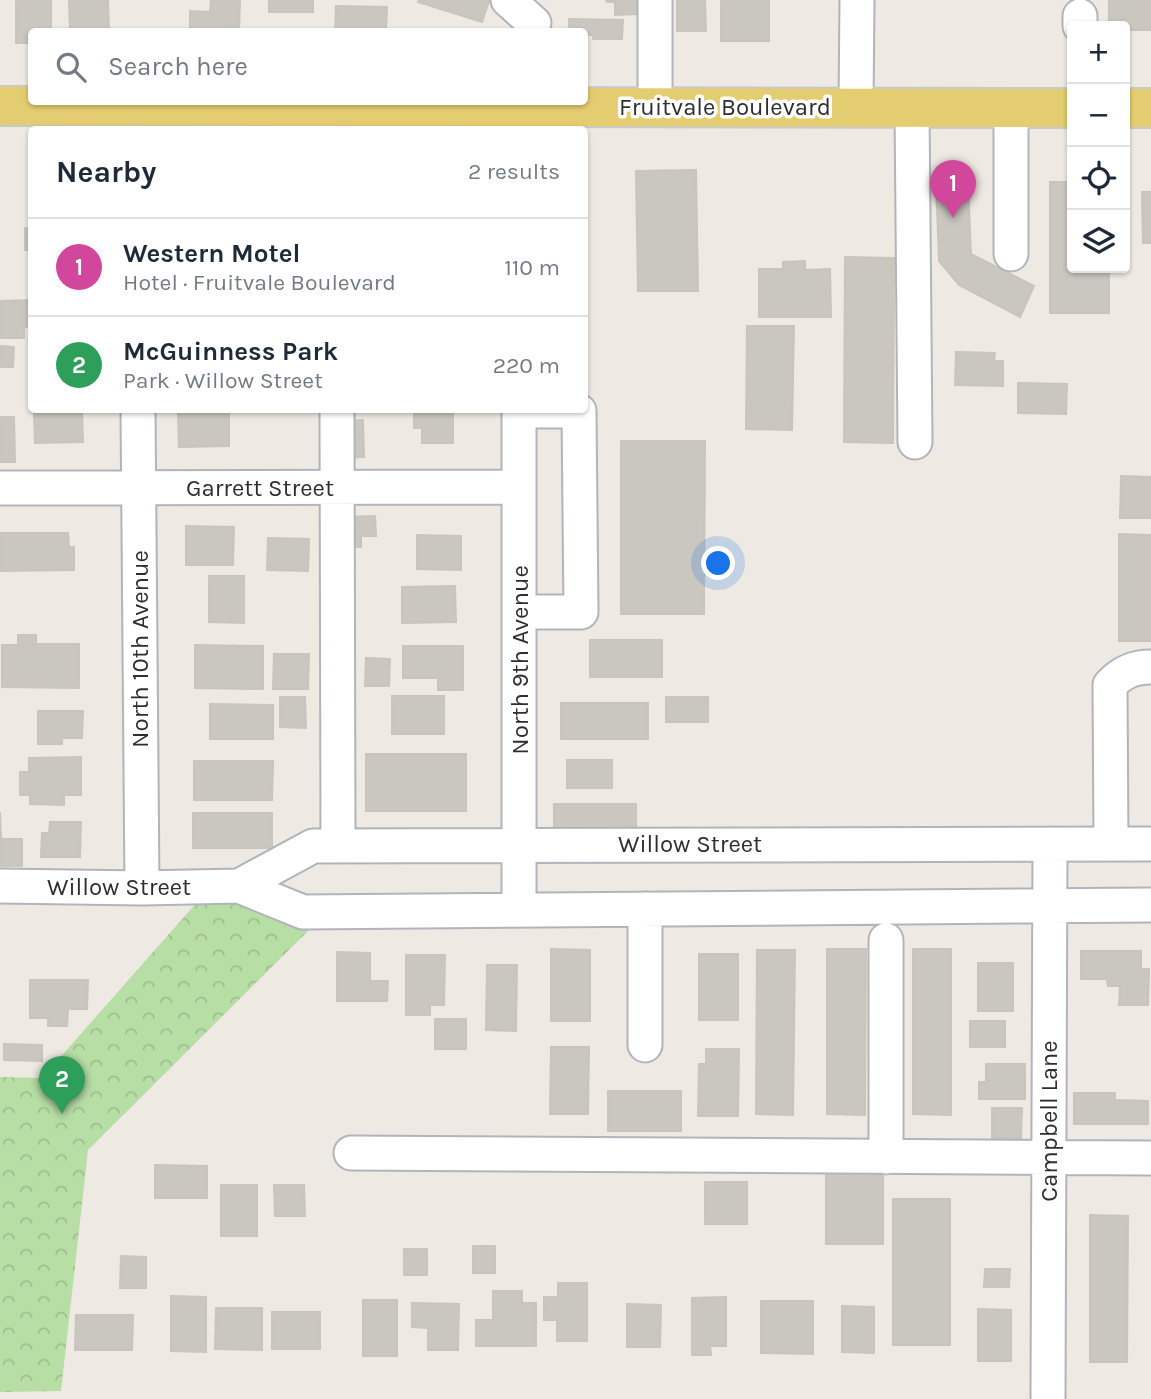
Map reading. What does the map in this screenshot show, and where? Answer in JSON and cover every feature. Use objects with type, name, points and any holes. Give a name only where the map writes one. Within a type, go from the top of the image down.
[{"type":"main road","name":"Fruitvale Boulevard","points":[[0,106],[135,117],[338,118],[655,108],[1067,108]]},
{"type":"main road","points":[[1130,108],[1151,108]]},
{"type":"street","points":[[508,0],[538,18]]},
{"type":"street","points":[[655,0],[655,108]]},
{"type":"street","points":[[856,107],[857,0]]},
{"type":"street","points":[[912,108],[915,442]]},
{"type":"street","points":[[1011,108],[1011,254]]},
{"type":"street","name":"North 10th Avenue","points":[[138,413],[142,888]]},
{"type":"street","points":[[337,413],[338,845]]},
{"type":"street","name":"North 9th Avenue","points":[[519,413],[519,910]]},
{"type":"street","points":[[520,612],[581,612],[579,413]]},
{"type":"street","name":"Garrett Street","points":[[0,488],[519,487]]},
{"type":"street","points":[[1111,844],[1110,685],[1116,678],[1135,667],[1151,667]]},
{"type":"street","name":"Campbell Lane","points":[[1048,1399],[1050,844]]},
{"type":"street","name":"Willow Street","points":[[239,886],[313,846],[1151,844]]},
{"type":"street","name":"Willow Street","points":[[0,886],[239,886],[303,912],[1151,905]]},
{"type":"street","points":[[645,909],[645,1045]]},
{"type":"street","points":[[887,940],[887,1157]]},
{"type":"street","points":[[351,1153],[1151,1158]]},
{"type":"green space","points":[[198,901],[244,904],[311,928],[88,1150],[61,1391],[0,1392],[0,1077],[42,1078]]},
{"type":"building","points":[[16,0],[51,0],[51,28],[28,28],[28,43],[16,43]]},
{"type":"building","points":[[69,0],[108,0],[109,28],[70,28]]},
{"type":"building","points":[[211,0],[240,0],[239,28],[190,28],[190,11],[210,12]]},
{"type":"building","points":[[269,0],[313,0],[313,12],[269,12]]},
{"type":"building","points":[[606,0],[637,0],[638,14],[615,15],[615,2]]},
{"type":"building","points":[[677,0],[705,0],[706,31],[677,31]]},
{"type":"building","points":[[721,0],[769,0],[769,41],[721,41]]},
{"type":"building","points":[[1109,0],[1151,0],[1151,30],[1130,30],[1130,21],[1109,21]]},
{"type":"building","points":[[489,1],[482,22],[418,2]]},
{"type":"building","points":[[336,6],[387,7],[386,28],[335,28]]},
{"type":"building","points":[[569,19],[623,20],[622,39],[593,39],[593,35],[588,35],[588,28],[569,28]]},
{"type":"building","points":[[696,170],[698,291],[638,291],[636,171]]},
{"type":"building","points":[[936,182],[968,182],[971,254],[1034,286],[1020,317],[959,285],[939,261]]},
{"type":"building","points":[[1050,182],[1067,182],[1067,273],[1109,273],[1109,313],[1050,313]]},
{"type":"building","points":[[1142,192],[1151,192],[1151,243],[1143,243]]},
{"type":"building","points":[[25,228],[28,228],[28,250],[25,250]]},
{"type":"building","points":[[845,257],[894,258],[893,443],[844,442]]},
{"type":"building","points":[[805,261],[805,270],[830,269],[831,317],[759,317],[759,269],[783,269],[783,262]]},
{"type":"building","points":[[28,300],[28,327],[24,327],[24,338],[0,338],[0,301]]},
{"type":"building","points":[[747,326],[794,326],[792,430],[746,429]]},
{"type":"building","points":[[0,346],[14,347],[13,367],[0,367]]},
{"type":"building","points":[[956,352],[995,353],[994,361],[1003,361],[1003,386],[955,385]]},
{"type":"building","points":[[1018,383],[1067,384],[1066,414],[1018,413]]},
{"type":"building","points":[[34,413],[82,413],[83,442],[35,443]]},
{"type":"building","points":[[178,413],[229,413],[229,446],[179,447]]},
{"type":"building","points":[[414,413],[453,413],[453,443],[422,443],[422,428],[414,428]]},
{"type":"building","points":[[0,417],[14,417],[15,462],[0,462]]},
{"type":"building","points":[[363,420],[364,457],[343,458],[343,421]]},
{"type":"building","points":[[621,441],[705,441],[704,614],[621,614]]},
{"type":"building","points":[[1121,476],[1151,477],[1151,518],[1120,518]]},
{"type":"building","points":[[375,516],[376,536],[361,536],[361,547],[343,547],[343,517]]},
{"type":"building","points":[[186,526],[234,527],[233,565],[186,565]]},
{"type":"building","points":[[0,533],[68,533],[69,547],[74,547],[74,570],[0,571]]},
{"type":"building","points":[[1119,534],[1151,535],[1151,641],[1119,641]]},
{"type":"building","points":[[417,535],[461,536],[461,570],[417,569]]},
{"type":"building","points":[[268,538],[309,539],[308,571],[267,570]]},
{"type":"building","points":[[209,576],[244,576],[244,623],[209,622]]},
{"type":"building","points":[[455,586],[456,622],[402,623],[402,587]]},
{"type":"building","points":[[18,635],[36,635],[36,644],[79,644],[79,688],[2,687],[2,645],[18,645]]},
{"type":"building","points":[[590,640],[662,640],[662,677],[590,677]]},
{"type":"building","points":[[195,645],[263,646],[263,689],[195,688]]},
{"type":"building","points":[[403,646],[463,646],[463,690],[438,690],[438,678],[403,678]]},
{"type":"building","points":[[274,654],[309,654],[308,689],[273,689]]},
{"type":"building","points":[[366,658],[390,659],[389,686],[365,686]]},
{"type":"building","points":[[392,696],[444,696],[444,734],[392,734]]},
{"type":"building","points":[[280,697],[305,697],[306,728],[280,727]]},
{"type":"building","points":[[666,697],[708,697],[708,722],[666,722]]},
{"type":"building","points":[[561,703],[648,703],[648,739],[561,739]]},
{"type":"building","points":[[210,704],[273,705],[273,739],[210,739]]},
{"type":"building","points":[[38,711],[83,711],[82,738],[62,738],[62,744],[38,744]]},
{"type":"building","points":[[366,754],[466,754],[466,811],[366,811]]},
{"type":"building","points":[[81,757],[81,795],[64,795],[64,805],[30,804],[30,795],[20,795],[20,772],[29,772],[29,758]]},
{"type":"building","points":[[567,760],[612,760],[612,788],[567,788]]},
{"type":"building","points":[[194,761],[273,761],[272,800],[194,800]]},
{"type":"building","points":[[554,804],[636,804],[636,828],[554,828]]},
{"type":"building","points":[[0,812],[1,839],[22,839],[22,866],[0,866]]},
{"type":"building","points":[[193,813],[272,813],[272,848],[193,848]]},
{"type":"building","points":[[50,822],[81,822],[80,857],[41,857],[42,833],[49,833]]},
{"type":"building","points":[[551,949],[590,950],[590,1021],[551,1021]]},
{"type":"building","points":[[827,949],[866,949],[865,1115],[827,1114]]},
{"type":"building","points":[[913,949],[951,949],[951,1115],[913,1114]]},
{"type":"building","points":[[757,950],[795,950],[793,1115],[756,1114]]},
{"type":"building","points":[[1081,951],[1141,951],[1141,969],[1149,969],[1148,1005],[1119,1005],[1120,986],[1108,986],[1107,979],[1081,979]]},
{"type":"building","points":[[337,952],[370,953],[370,981],[388,981],[387,1001],[337,1001]]},
{"type":"building","points":[[699,954],[738,954],[738,1020],[699,1020]]},
{"type":"building","points":[[406,955],[445,955],[444,1005],[430,1005],[430,1015],[406,1015]]},
{"type":"building","points":[[978,963],[1013,963],[1013,1011],[978,1011]]},
{"type":"building","points":[[487,965],[517,965],[516,1031],[486,1030]]},
{"type":"building","points":[[30,980],[88,980],[87,1009],[68,1009],[67,1026],[48,1026],[48,1018],[30,1018]]},
{"type":"building","points":[[435,1019],[466,1019],[466,1049],[435,1049]]},
{"type":"building","points":[[970,1021],[1005,1021],[1005,1047],[970,1047]]},
{"type":"building","points":[[4,1044],[42,1045],[42,1061],[4,1060]]},
{"type":"building","points":[[551,1047],[589,1047],[588,1114],[550,1114]]},
{"type":"building","points":[[706,1049],[739,1049],[738,1116],[698,1116],[699,1064],[706,1064]]},
{"type":"building","points":[[986,1064],[1025,1064],[1025,1099],[979,1099],[979,1082],[986,1082]]},
{"type":"building","points":[[608,1091],[681,1091],[681,1131],[608,1131]]},
{"type":"building","points":[[1074,1093],[1115,1093],[1115,1100],[1148,1101],[1148,1124],[1074,1124]]},
{"type":"building","points":[[992,1108],[1022,1108],[1021,1138],[992,1138]]},
{"type":"building","points":[[155,1165],[207,1166],[207,1198],[155,1198]]},
{"type":"building","points":[[826,1172],[883,1172],[883,1244],[826,1244]]},
{"type":"building","points":[[705,1182],[747,1182],[747,1224],[705,1224]]},
{"type":"building","points":[[221,1185],[257,1185],[257,1236],[221,1236]]},
{"type":"building","points":[[274,1185],[304,1185],[305,1216],[275,1216]]},
{"type":"building","points":[[893,1199],[950,1199],[950,1345],[893,1345]]},
{"type":"building","points":[[1090,1215],[1128,1216],[1127,1362],[1090,1362]]},
{"type":"building","points":[[473,1246],[495,1246],[495,1273],[473,1273]]},
{"type":"building","points":[[404,1249],[427,1249],[427,1275],[404,1275]]},
{"type":"building","points":[[121,1256],[146,1257],[146,1288],[120,1288]]},
{"type":"building","points":[[985,1269],[1010,1269],[1009,1287],[984,1287]]},
{"type":"building","points":[[558,1283],[587,1283],[587,1341],[557,1341],[557,1320],[544,1320],[544,1297],[558,1297]]},
{"type":"building","points":[[493,1291],[522,1291],[522,1303],[536,1303],[536,1346],[476,1346],[476,1320],[493,1320]]},
{"type":"building","points":[[171,1296],[206,1297],[206,1352],[171,1351]]},
{"type":"building","points":[[726,1297],[726,1346],[710,1346],[711,1355],[692,1355],[692,1298]]},
{"type":"building","points":[[363,1300],[397,1300],[397,1356],[363,1356]]},
{"type":"building","points":[[761,1301],[813,1301],[813,1354],[761,1353]]},
{"type":"building","points":[[412,1303],[459,1304],[458,1350],[428,1350],[428,1328],[412,1327]]},
{"type":"building","points":[[627,1304],[661,1305],[660,1347],[627,1347]]},
{"type":"building","points":[[842,1306],[874,1307],[874,1353],[842,1352]]},
{"type":"building","points":[[216,1308],[262,1308],[262,1350],[215,1349]]},
{"type":"building","points":[[978,1309],[1011,1310],[1011,1361],[978,1361]]},
{"type":"building","points":[[272,1312],[320,1312],[320,1349],[272,1349]]},
{"type":"building","points":[[76,1315],[133,1315],[132,1350],[75,1350]]},
{"type":"place","name":"Western Motel","points":[[953,218]]},
{"type":"place","name":"McGuinness Park","points":[[62,1114]]}]
